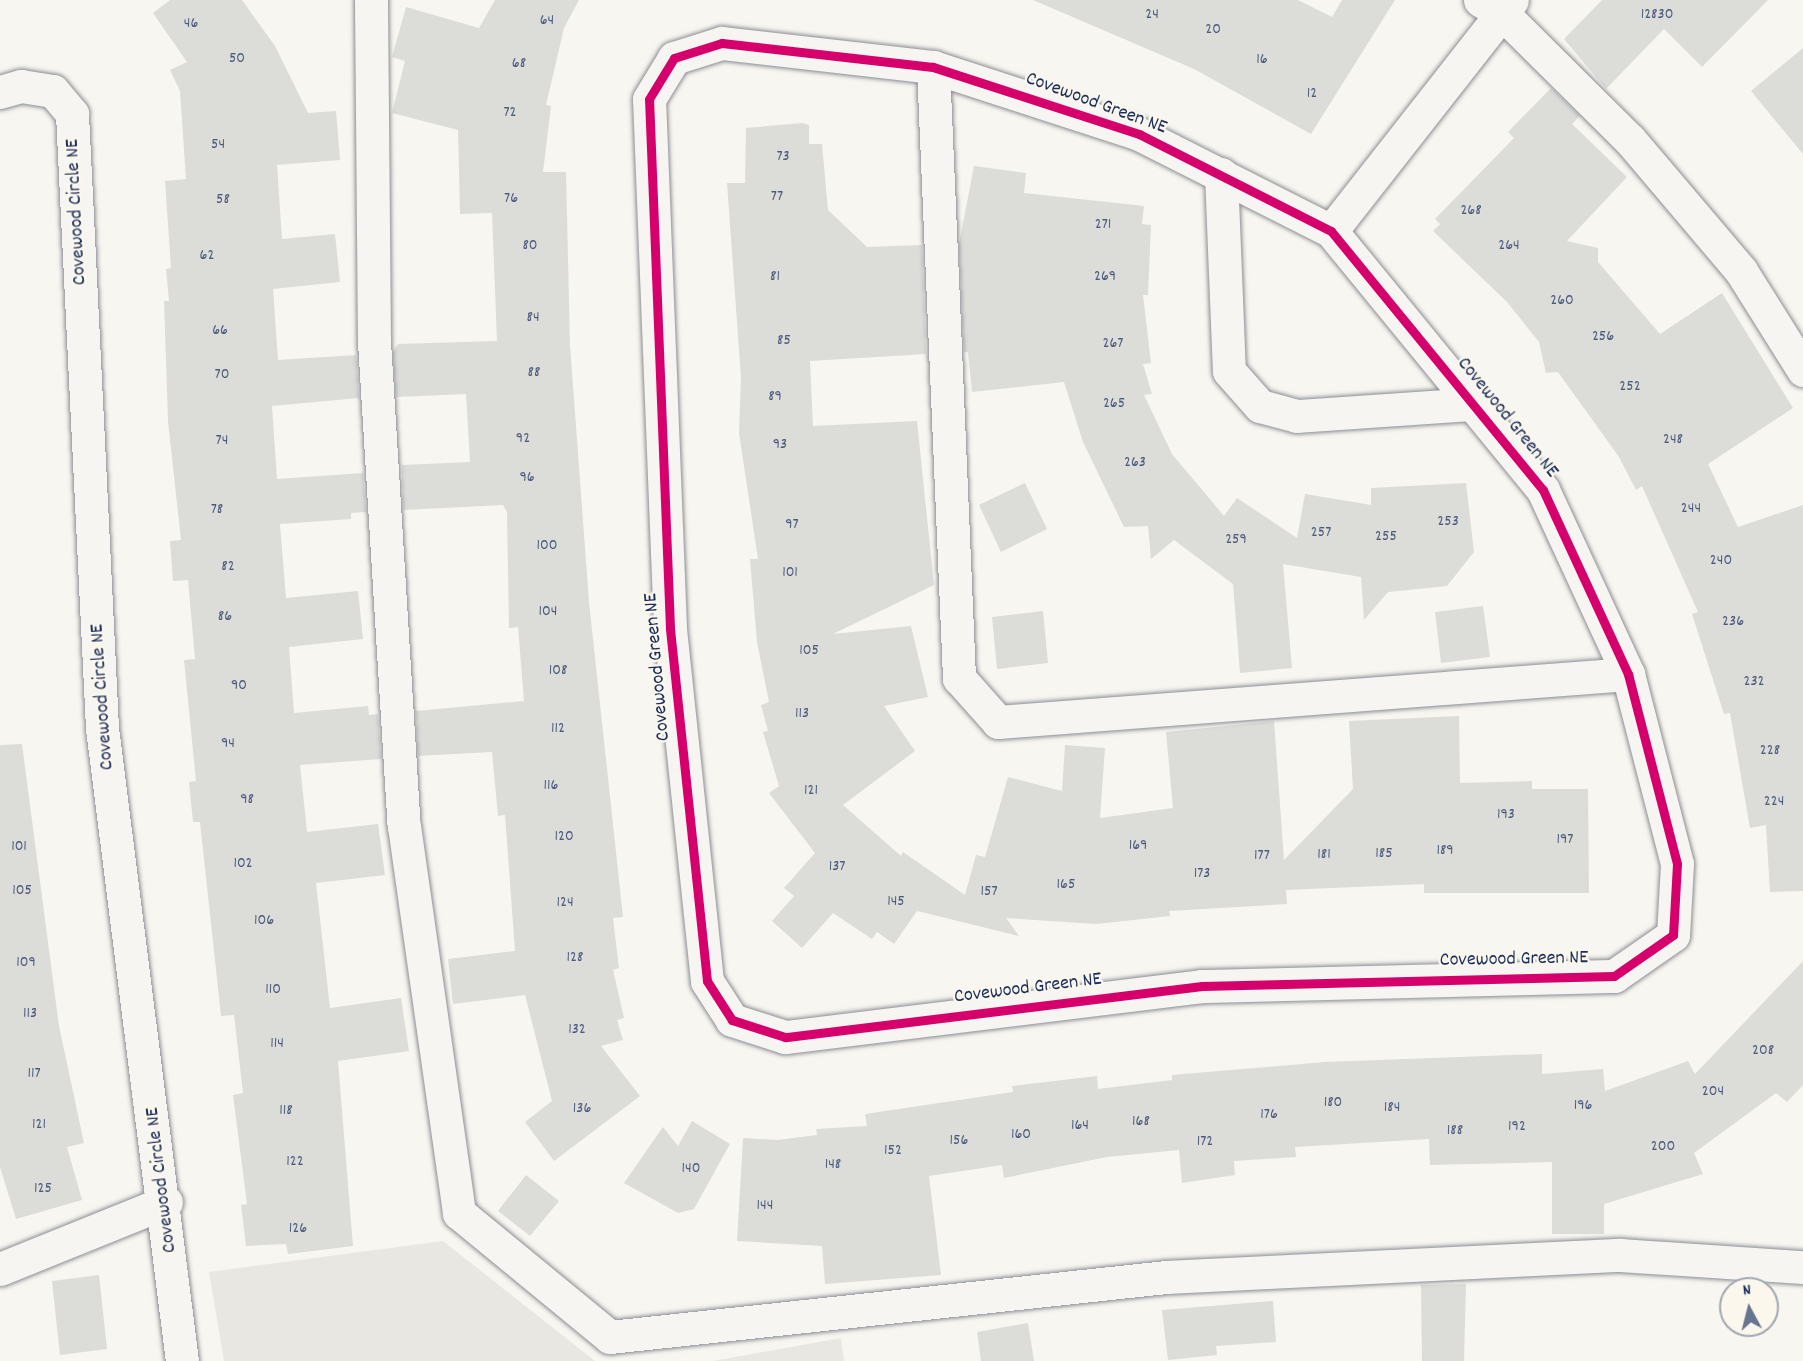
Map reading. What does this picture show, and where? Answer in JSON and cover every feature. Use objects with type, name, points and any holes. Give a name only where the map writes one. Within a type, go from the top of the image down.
[{"type":"street","points":[[371,0],[374,341],[404,826],[459,1213],[610,1337],[1166,1277],[1620,1255],[1803,1267]]},
{"type":"street","points":[[1330,231],[1498,4],[1630,140],[1741,271],[1803,370]]},
{"type":"street","name":"Covewood Green NE","points":[[722,43],[933,67],[1139,134],[1221,174],[1330,231],[1543,490],[1628,674],[1677,864],[1673,935],[1614,976],[1202,986],[785,1037],[732,1020],[707,981],[670,628],[649,99],[674,58],[722,43]]},
{"type":"street","points":[[933,67],[959,678],[998,722],[1628,674]]},
{"type":"street","name":"Covewood Circle NE","points":[[0,92],[21,86],[53,91],[72,114],[102,728],[166,1202],[182,1361]]},
{"type":"street","name":"Covewood Green NE","points":[[1221,174],[1229,371],[1260,406],[1297,416],[1473,404]]},
{"type":"street","points":[[0,1269],[166,1202]]},
{"type":"shaded area","points":[[443,1241],[595,1361],[224,1361],[209,1272]]},
{"type":"shaded area","points":[[841,1338],[844,1361],[713,1361]]},
{"type":"building","points":[[170,0],[242,0],[275,46],[308,113],[336,111],[340,160],[277,165],[282,239],[335,234],[340,282],[273,289],[278,360],[356,355],[359,398],[272,406],[277,479],[363,473],[366,512],[351,513],[351,519],[280,524],[286,598],[358,591],[363,639],[289,647],[294,713],[368,706],[369,715],[378,714],[381,759],[300,765],[307,832],[378,824],[385,875],[316,883],[330,1008],[401,998],[409,1051],[338,1061],[353,1246],[288,1254],[286,1244],[246,1246],[241,1205],[247,1204],[233,1095],[243,1093],[234,1015],[221,1016],[200,822],[193,822],[189,782],[196,781],[184,660],[195,659],[188,580],[173,581],[170,541],[181,540],[168,421],[164,301],[169,301],[166,269],[171,268],[165,181],[186,179],[180,91],[170,70],[187,62],[153,13]]},
{"type":"building","points":[[495,0],[579,0],[564,28],[546,105],[551,106],[543,172],[566,172],[570,345],[589,602],[623,917],[613,918],[619,968],[613,970],[624,1018],[617,1020],[623,1040],[601,1046],[640,1096],[554,1161],[525,1122],[552,1101],[525,995],[453,1004],[448,959],[515,951],[505,815],[498,816],[492,752],[418,756],[416,711],[524,701],[518,627],[509,628],[507,512],[503,505],[403,510],[402,465],[470,462],[466,394],[396,397],[393,352],[398,344],[497,341],[492,213],[460,214],[458,130],[392,113],[405,61],[392,57],[406,7],[479,28]]},
{"type":"building","points":[[1033,0],[1298,0],[1332,17],[1342,0],[1395,0],[1311,134],[1194,69]]},
{"type":"building","points":[[1602,0],[1768,0],[1702,67],[1664,29],[1606,89],[1564,39]]},
{"type":"building","points":[[1803,48],[1803,154],[1751,91]]},
{"type":"building","points":[[1551,88],[1580,116],[1572,124],[1627,177],[1567,241],[1598,248],[1598,262],[1660,334],[1722,293],[1793,408],[1708,464],[1738,527],[1803,505],[1803,891],[1770,892],[1766,825],[1750,828],[1730,713],[1724,714],[1692,614],[1698,612],[1642,486],[1636,490],[1619,457],[1558,372],[1546,373],[1539,342],[1507,302],[1433,231],[1440,224],[1435,219],[1514,138],[1508,132]]},
{"type":"building","points":[[802,123],[809,125],[809,144],[822,144],[828,210],[867,247],[922,245],[926,354],[810,361],[813,426],[917,421],[934,585],[833,634],[911,626],[928,697],[884,706],[915,751],[843,805],[901,856],[903,852],[965,895],[976,855],[985,857],[1008,777],[1062,791],[1065,745],[1105,748],[1100,818],[1173,808],[1166,732],[1274,721],[1284,860],[1353,789],[1349,721],[1459,716],[1460,783],[1532,781],[1532,789],[1588,789],[1589,893],[1424,893],[1424,884],[1286,890],[1287,904],[1169,911],[1170,916],[1096,924],[1006,918],[1019,936],[917,911],[894,944],[877,932],[872,939],[833,913],[802,948],[772,921],[794,896],[784,888],[815,853],[769,793],[779,786],[763,732],[768,731],[761,705],[769,702],[757,642],[750,559],[758,559],[739,433],[741,378],[727,183],[745,183],[746,128]]},
{"type":"building","points":[[974,166],[1026,173],[1024,193],[1144,206],[1142,224],[1151,225],[1148,295],[1143,295],[1151,363],[1143,364],[1152,394],[1144,395],[1172,454],[1224,516],[1237,498],[1297,538],[1305,494],[1371,505],[1371,488],[1466,483],[1474,552],[1447,586],[1388,592],[1364,620],[1361,577],[1283,564],[1292,668],[1240,673],[1233,584],[1174,540],[1151,559],[1148,526],[1124,527],[1083,442],[1064,382],[972,392],[968,352],[964,352],[959,244]]},
{"type":"building","points":[[1025,483],[1047,529],[1001,552],[979,505]]},
{"type":"building","points":[[1483,606],[1490,657],[1441,663],[1435,612]]},
{"type":"building","points":[[1043,611],[1048,663],[997,669],[992,617]]},
{"type":"building","points":[[22,744],[59,1026],[84,1143],[67,1147],[82,1200],[16,1219],[0,1167],[0,745]]},
{"type":"building","points":[[1803,961],[1803,1085],[1787,1102],[1776,1093],[1694,1153],[1703,1174],[1604,1204],[1604,1234],[1552,1234],[1552,1162],[1430,1165],[1429,1139],[1295,1147],[1296,1157],[1234,1161],[1235,1175],[1182,1183],[1179,1150],[1107,1157],[1004,1178],[1002,1165],[929,1176],[941,1275],[825,1284],[822,1246],[737,1241],[743,1138],[777,1140],[817,1135],[816,1129],[867,1126],[865,1114],[1013,1092],[1012,1086],[1097,1076],[1098,1089],[1172,1080],[1172,1075],[1325,1062],[1542,1054],[1542,1074],[1603,1069],[1605,1091],[1688,1061],[1695,1074]]},
{"type":"building","points":[[692,1121],[730,1144],[694,1209],[678,1213],[624,1183],[663,1127],[678,1146]]},
{"type":"building","points":[[526,1175],[559,1201],[530,1236],[498,1211]]},
{"type":"building","points":[[99,1275],[107,1349],[60,1355],[52,1281]]},
{"type":"building","points":[[1466,1284],[1464,1361],[1422,1361],[1421,1285]]},
{"type":"building","points":[[1273,1301],[1276,1342],[1216,1346],[1217,1355],[1168,1360],[1162,1310]]},
{"type":"building","points":[[1028,1323],[1034,1361],[981,1361],[977,1332]]},
{"type":"cycle path","points":[[722,43],[933,67],[1139,134],[1331,231],[1543,490],[1628,674],[1677,864],[1673,935],[1614,976],[1202,986],[785,1037],[732,1020],[707,981],[670,628],[649,99],[674,58],[722,43]]}]
